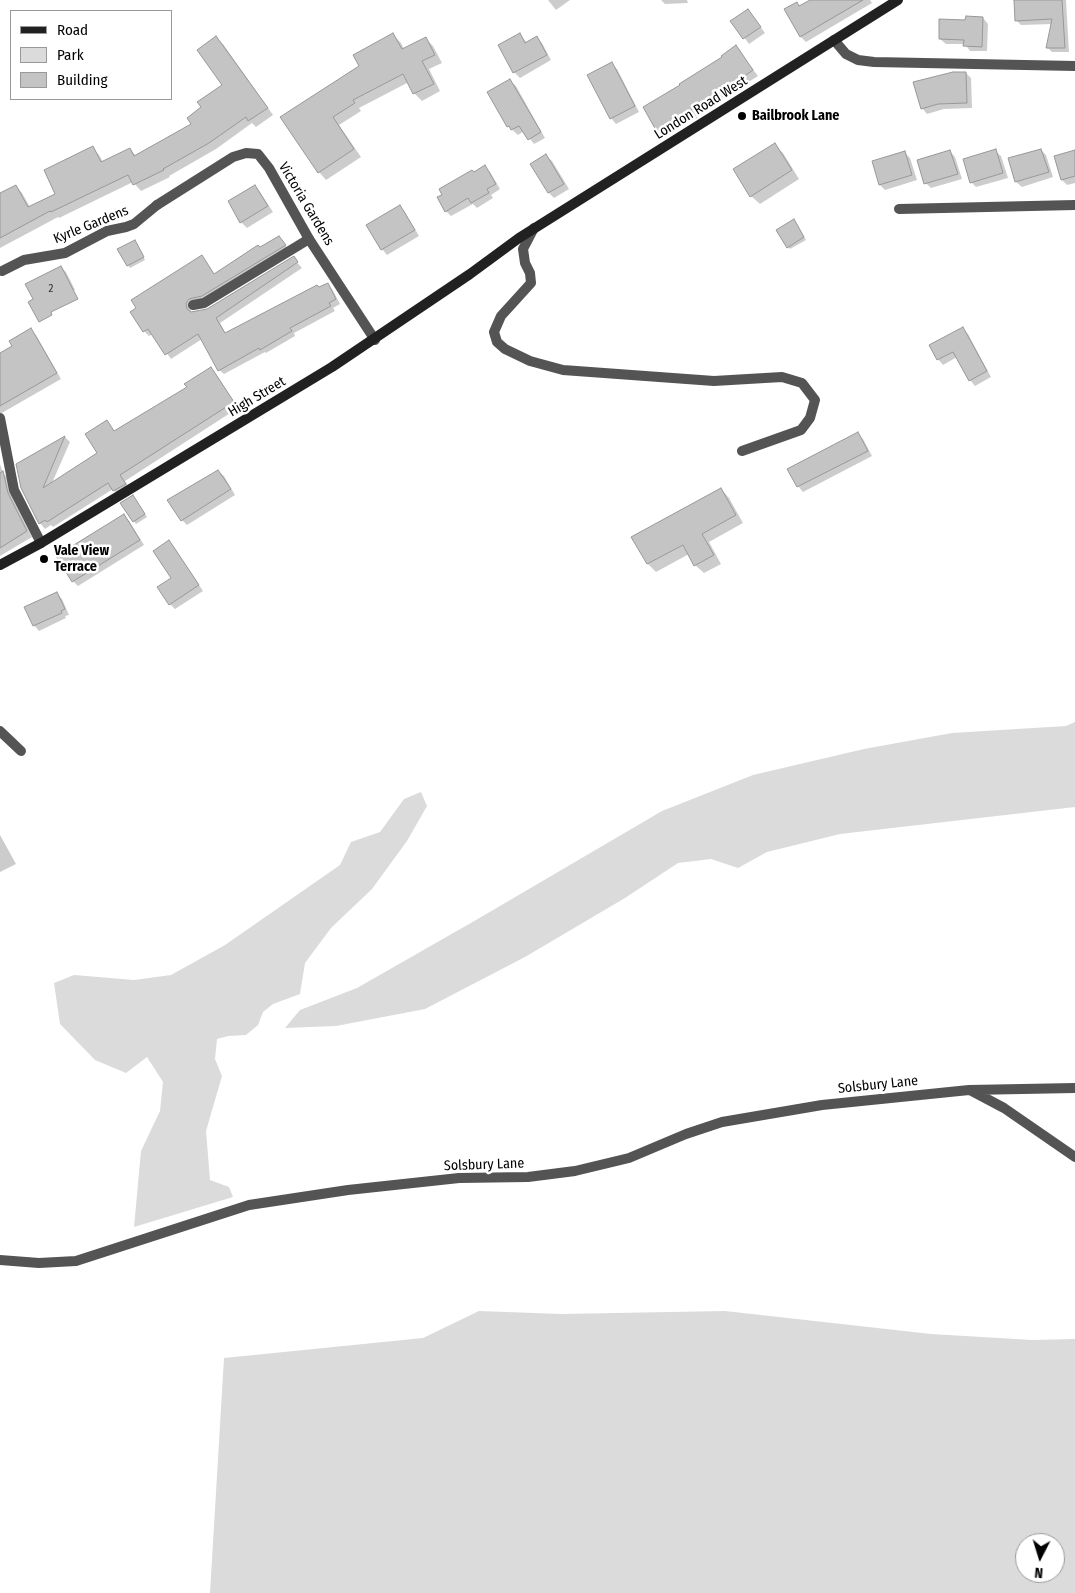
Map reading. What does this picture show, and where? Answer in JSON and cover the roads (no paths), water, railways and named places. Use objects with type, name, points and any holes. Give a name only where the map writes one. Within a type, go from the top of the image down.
[{"type":"street","name":"London Road West","points":[[518,238],[898,0]]},
{"type":"street","points":[[834,40],[846,54],[858,60],[874,62],[1075,66]]},
{"type":"street","name":"Victoria Gardens","points":[[157,205],[233,157],[246,153],[258,154],[269,168],[310,239],[375,340]]},
{"type":"street","name":"Kyrle Gardens","points":[[2,271],[24,260],[66,253],[107,231],[126,228],[138,221],[157,205]]},
{"type":"street","points":[[899,209],[1075,205]]},
{"type":"street","points":[[534,228],[523,249],[524,263],[530,273],[531,283],[501,316],[494,332],[498,342],[505,349],[530,361],[563,370],[714,381],[782,377],[802,383],[815,400],[810,418],[801,430],[742,451]]},
{"type":"street","name":"High Street","points":[[0,565],[42,543],[375,340],[518,238]]},
{"type":"street","points":[[193,305],[204,303],[310,239]]},
{"type":"street","points":[[0,418],[14,490],[42,543]]},
{"type":"street","points":[[0,732],[21,751]]},
{"type":"street","name":"Solsbury Lane","points":[[0,1260],[39,1263],[76,1261],[249,1205],[348,1190],[459,1178],[528,1177],[575,1171],[629,1158],[686,1134],[722,1122],[822,1105],[969,1090],[1075,1088]]},
{"type":"street","points":[[969,1090],[1004,1108],[1075,1157]]},
{"type":"place","name":"Bailbrook Lane","points":[[742,116]]},
{"type":"place","name":"Vale View Terrace","points":[[44,559]]}]
